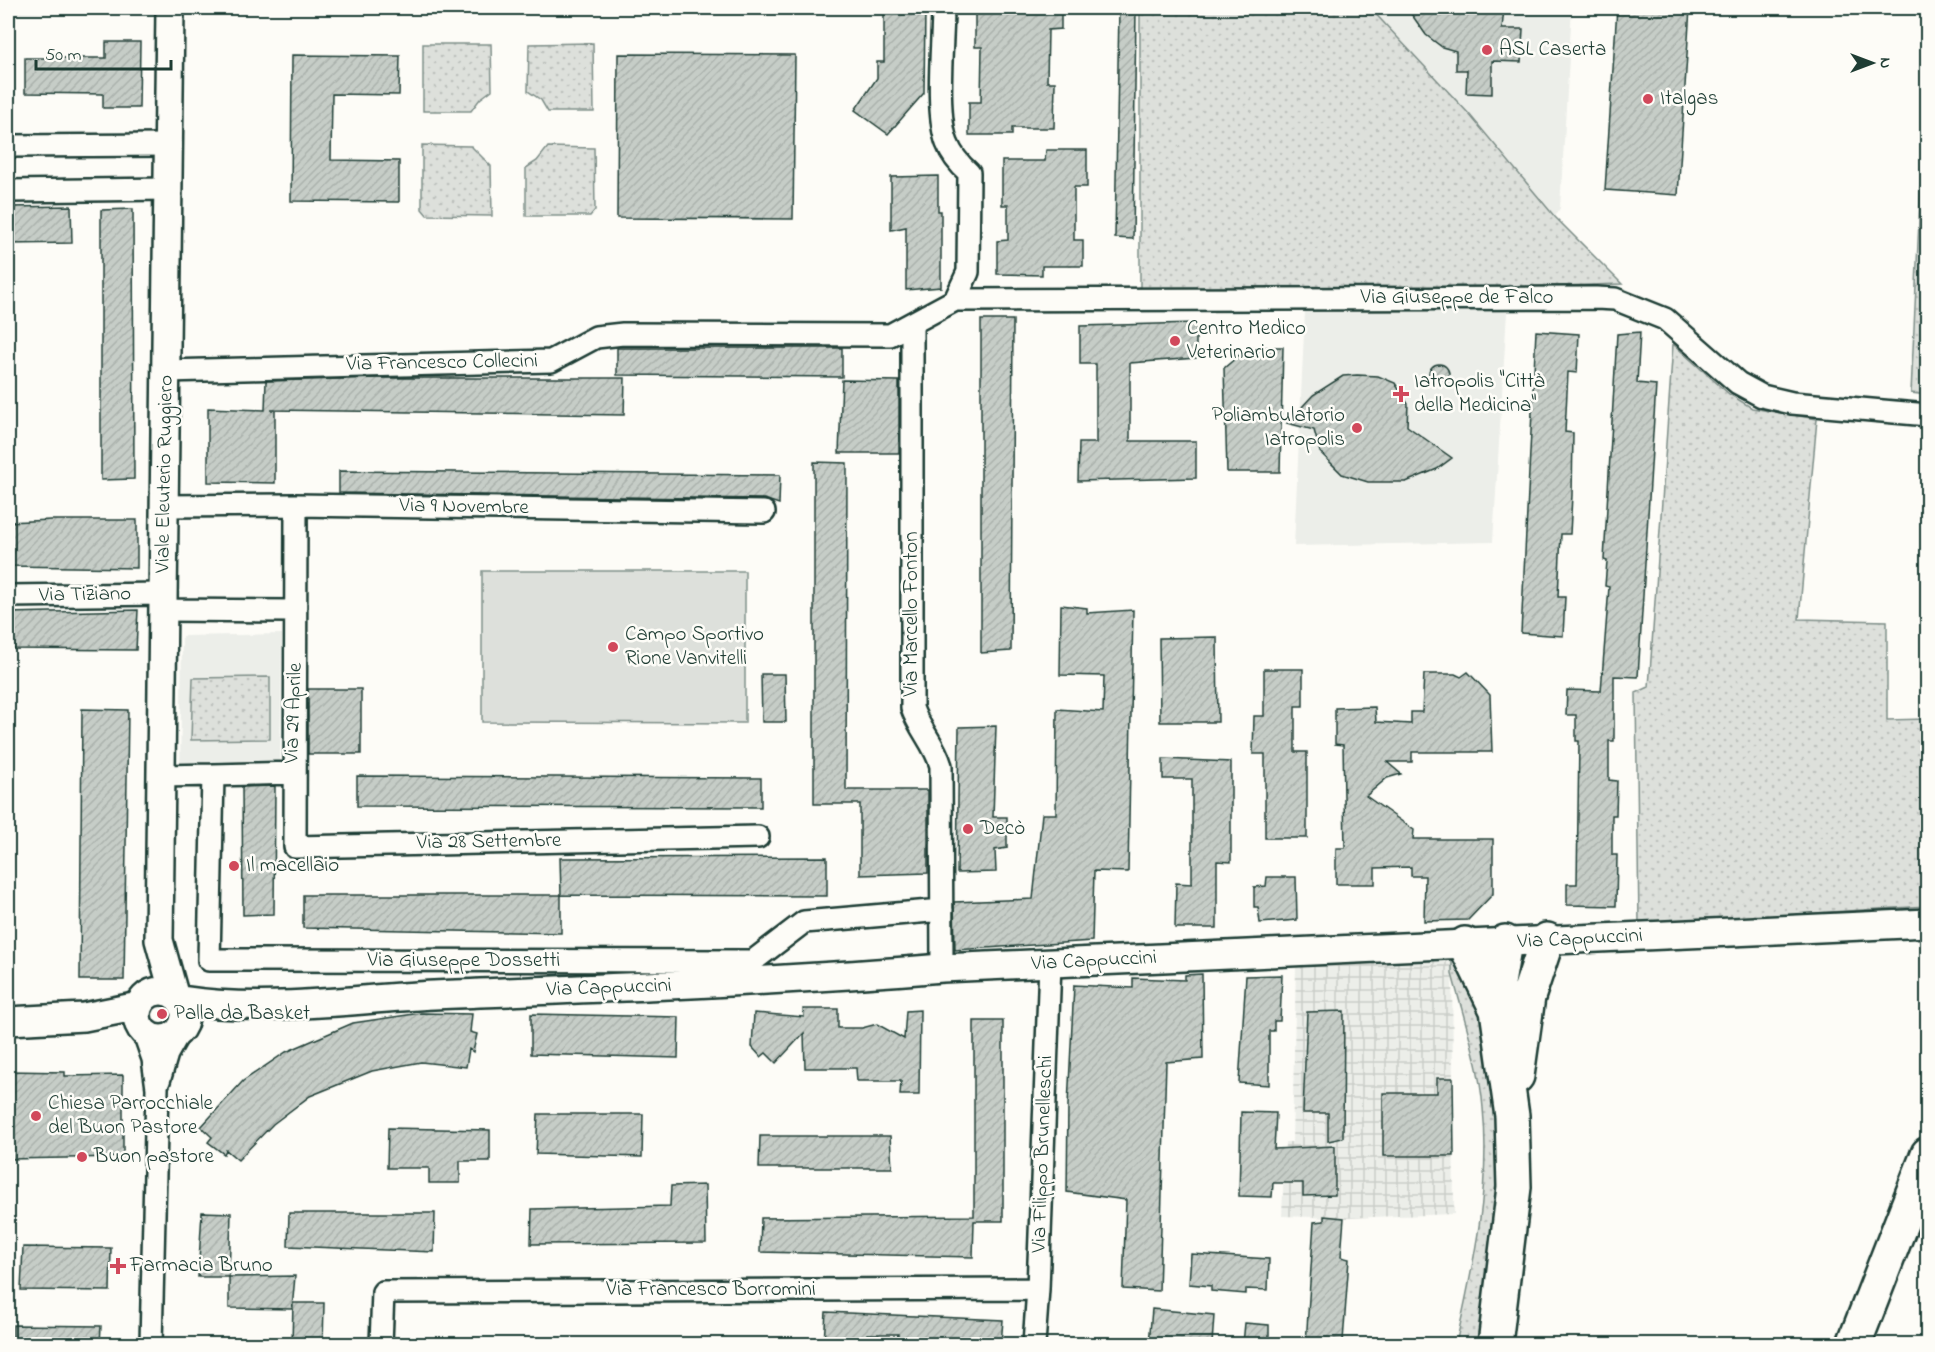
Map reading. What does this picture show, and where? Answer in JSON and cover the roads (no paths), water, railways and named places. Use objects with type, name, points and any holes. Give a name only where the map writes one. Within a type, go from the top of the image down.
[{"type":"highway","points":[[1512,1116],[1528,998],[1547,940]]},
{"type":"highway","points":[[1495,1344],[1514,1187],[1512,1116],[1497,1010],[1498,983],[1506,942]]},
{"type":"highway","points":[[1465,944],[1497,1010]]},
{"type":"highway","points":[[1858,1340],[1928,1154]]},
{"type":"street","name":"Viale Eleuterio Ruggiero","points":[[170,8],[159,940],[179,1013]]},
{"type":"street","points":[[943,8],[942,117],[955,160],[969,173],[968,272],[955,300]]},
{"type":"street","points":[[8,146],[169,145]]},
{"type":"street","points":[[8,191],[168,189]]},
{"type":"street","name":"Via Giuseppe de Falco","points":[[955,300],[1488,297],[1615,299],[1665,319],[1738,382],[1762,396],[1792,403],[1928,415]]},
{"type":"street","name":"Via Francesco Collecini","points":[[166,371],[551,361],[596,337],[624,334],[890,335],[955,300]]},
{"type":"street","name":"Via Marcello Fonton","points":[[912,325],[912,708],[918,724],[936,750],[941,766],[942,968]]},
{"type":"street","name":"Via 9 Novembre","points":[[164,506],[296,505],[764,512]]},
{"type":"street","name":"Via 29 Aprile","points":[[213,775],[295,773],[296,505]]},
{"type":"street","name":"Via Tiziano","points":[[8,596],[163,602]]},
{"type":"street","points":[[163,602],[296,611]]},
{"type":"street","name":"Via 28 Settembre","points":[[295,773],[295,847],[758,837]]},
{"type":"street","points":[[161,776],[213,775]]},
{"type":"street","name":"Via Giuseppe Dossetti","points":[[213,775],[209,960],[753,962],[804,922],[942,910]]},
{"type":"street","name":"Via Cappuccini","points":[[179,1013],[416,996],[784,981],[942,968],[1928,923]]},
{"type":"street","name":"Viale Eleuterio Ruggiero","points":[[141,1016],[152,954],[159,940]]},
{"type":"street","name":"Via Filippo Brunelleschi","points":[[1034,1344],[1050,963]]},
{"type":"street","points":[[151,1344],[157,1088],[153,1059],[141,1016],[154,992],[179,1013]]},
{"type":"street","points":[[141,1016],[151,1038],[165,1040],[179,1013]]},
{"type":"street","points":[[157,1088],[179,1013]]},
{"type":"street","points":[[8,1021],[141,1016]]},
{"type":"street","name":"Via Francesco Borromini","points":[[381,1344],[383,1292],[1038,1289]]},
{"type":"place","name":"ASL Caserta","points":[[1487,50]]},
{"type":"place","name":"Italgas","points":[[1648,99]]},
{"type":"place","name":"Centro Medico Veterinario","points":[[1175,341]]},
{"type":"place","name":"Iatropolis \"Città della Medicina\"","points":[[1401,394]]},
{"type":"place","name":"Poliambulatorio Iatropolis","points":[[1357,428]]},
{"type":"place","name":"Campo Sportivo Rione Vanvitelli","points":[[613,647]]},
{"type":"place","name":"Decò","points":[[968,829]]},
{"type":"place","name":"Il macellaio","points":[[234,866]]},
{"type":"place","name":"Palla da Basket","points":[[162,1014]]},
{"type":"place","name":"Chiesa Parrocchiale del Buon Pastore","points":[[36,1116]]},
{"type":"place","name":"Buon pastore","points":[[82,1157]]},
{"type":"place","name":"Farmacia Bruno","points":[[118,1266]]}]
